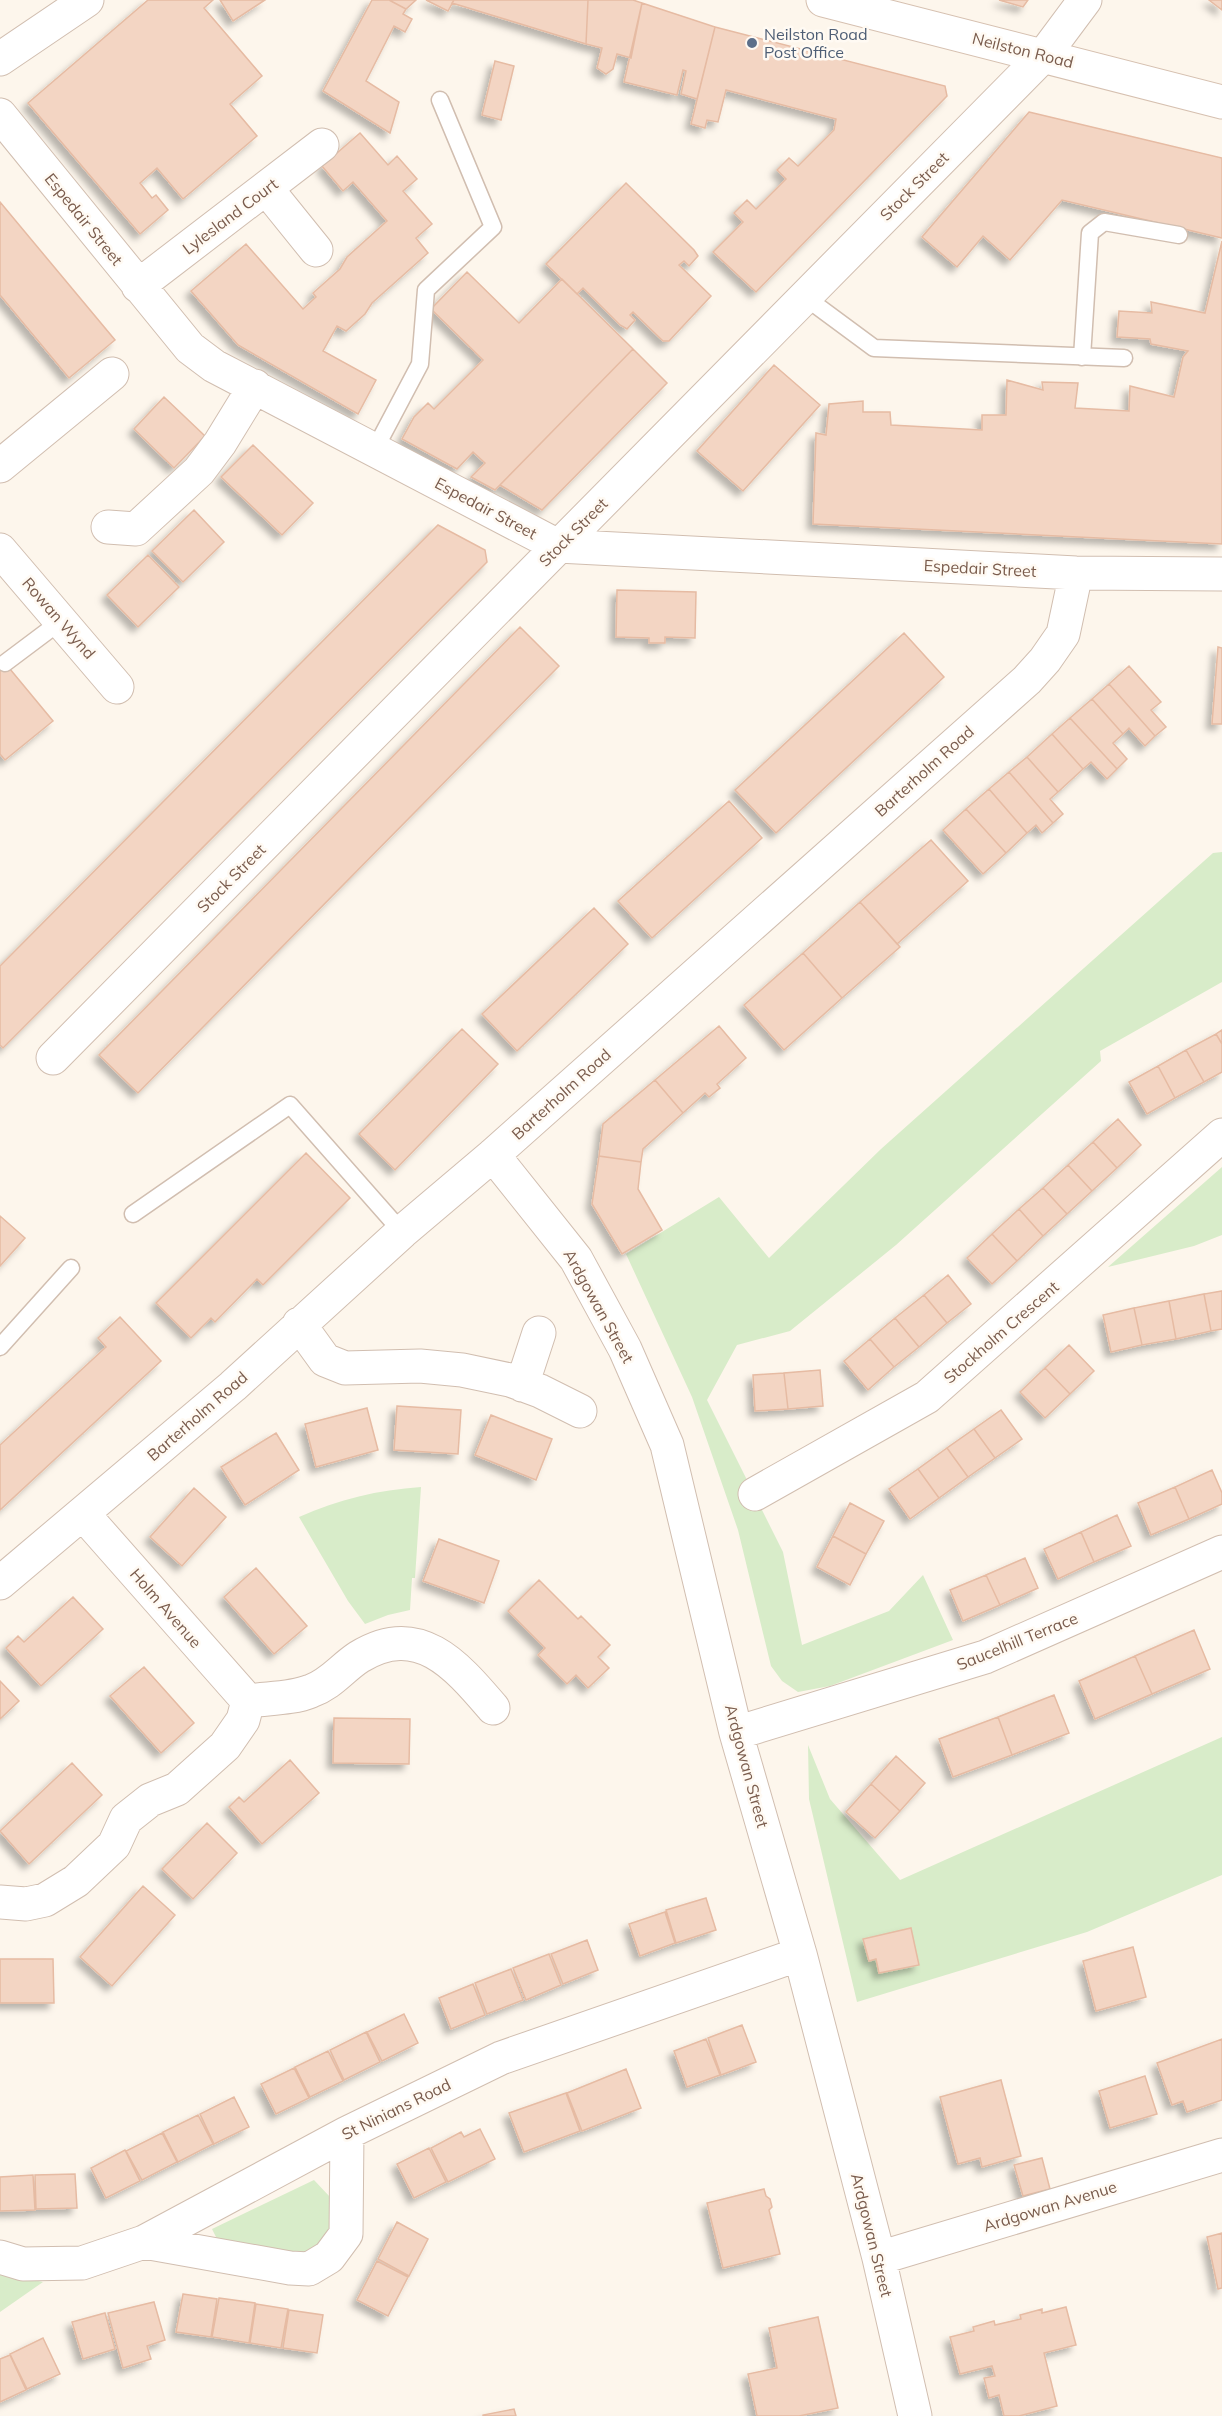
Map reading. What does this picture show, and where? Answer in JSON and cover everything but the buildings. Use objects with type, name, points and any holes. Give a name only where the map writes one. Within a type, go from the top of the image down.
[{"type":"street","points":[[0,59],[87,0]]},
{"type":"street","name":"Neilston Road","points":[[823,0],[1222,102]]},
{"type":"street","name":"Stock Street","points":[[53,1058],[1044,55],[1085,0]]},
{"type":"street","name":"Espedair Street","points":[[0,115],[190,348],[214,366],[558,546],[1076,573],[1222,574]]},
{"type":"street","name":"Lylesland Court","points":[[138,286],[322,145]]},
{"type":"street","points":[[266,188],[316,250]]},
{"type":"street","points":[[0,466],[111,374]]},
{"type":"street","points":[[108,526],[136,530],[199,471],[220,443],[255,386]]},
{"type":"street","name":"Rowan Wynd","points":[[0,550],[117,687]]},
{"type":"street","name":"Barterholm Road","points":[[3,1576],[84,1515],[233,1386],[402,1232],[493,1155],[1027,680],[1045,660],[1063,634],[1076,573]]},
{"type":"street","name":"Stockholm Crescent","points":[[755,1494],[927,1397],[1222,1135]]},
{"type":"street","name":"Ardgowan Street","points":[[493,1155],[576,1259],[624,1348],[657,1420],[679,1490],[736,1733],[800,1954],[879,2258],[915,2416]]},
{"type":"street","points":[[299,1324],[325,1360],[345,1368],[420,1366],[462,1370],[522,1385],[580,1411]]},
{"type":"street","points":[[522,1385],[539,1333]]},
{"type":"street","name":"Holm Avenue","points":[[84,1515],[248,1701]]},
{"type":"street","name":"Saucelhill Terrace","points":[[736,1733],[986,1657],[1222,1552]]},
{"type":"street","points":[[0,1902],[26,1904],[45,1900],[76,1881],[114,1845],[126,1819],[150,1800],[177,1789],[225,1746],[243,1720],[248,1701],[311,1692],[341,1674],[359,1658],[380,1648],[403,1644],[427,1648],[448,1659],[493,1708]]},
{"type":"street","name":"St Ninians Road","points":[[0,2258],[22,2264],[82,2263],[144,2242],[347,2133],[501,2058],[800,1954]]},
{"type":"street","points":[[144,2242],[290,2268],[309,2269],[329,2257],[346,2234],[347,2133]]},
{"type":"street","name":"Ardgowan Avenue","points":[[879,2258],[1222,2155]]},
{"type":"lane","points":[[375,449],[420,364],[426,290],[493,227],[440,100]]},
{"type":"lane","points":[[1082,357],[1090,233],[1104,222],[1179,235]]},
{"type":"lane","points":[[805,297],[874,348],[1124,358]]},
{"type":"lane","points":[[4,663],[61,621]]},
{"type":"lane","points":[[133,1214],[290,1106],[402,1232]]},
{"type":"lane","points":[[0,1347],[71,1268]]},
{"type":"green space","points":[[1222,852],[1222,982],[1100,1051],[1101,1061],[896,1245],[790,1331],[737,1345],[707,1400],[783,1552],[802,1645],[889,1611],[923,1575],[953,1640],[830,1686],[798,1692],[782,1681],[771,1666],[738,1530],[692,1397],[626,1254],[719,1197],[769,1258],[881,1149],[1213,853]]},
{"type":"green space","points":[[1222,1167],[1222,1235],[1194,1246],[1108,1267]]},
{"type":"green space","points":[[421,1487],[415,1578],[412,1578],[410,1610],[365,1624],[348,1601],[299,1517],[359,1496]]},
{"type":"green space","points":[[1222,1737],[1222,1875],[1087,1932],[857,2002],[809,1799],[808,1745],[830,1799],[900,1880]]},
{"type":"green space","points":[[314,2180],[330,2197],[332,2238],[314,2256],[220,2245],[212,2229]]},
{"type":"green space","points":[[0,2273],[43,2282],[0,2312]]},
{"type":"place","name":"Neilston Road Post Office","points":[[752,43]]}]
